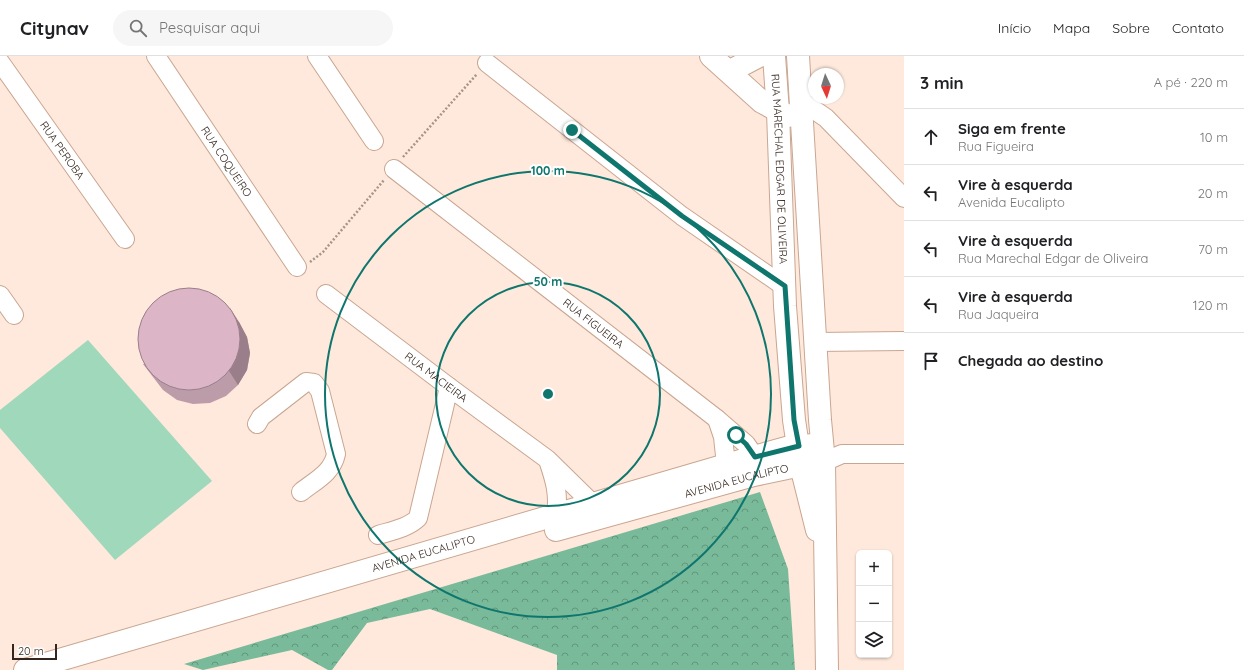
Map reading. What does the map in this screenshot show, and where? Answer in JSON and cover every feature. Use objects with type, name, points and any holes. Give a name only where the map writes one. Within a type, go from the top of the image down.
[{"type":"main road","points":[[722,62],[759,56]]},
{"type":"main road","name":"RUA MARECHAL EDGAR DE OLIVEIRA","points":[[774,56],[778,112],[785,286],[794,420],[800,456],[826,566]]},
{"type":"main road","name":"RUA MARECHAL EDGAR DE OLIVEIRA","points":[[798,56],[815,342],[830,454],[826,566],[827,670]]},
{"type":"main road","points":[[722,62],[800,100]]},
{"type":"main road","points":[[722,62],[762,102],[778,112],[802,122]]},
{"type":"main road","name":"AVENIDA EUCALIPTO","points":[[73,670],[473,552],[600,510],[726,465],[755,457],[830,454]]},
{"type":"main road","name":"AVENIDA EUCALIPTO","points":[[25,670],[556,514],[600,510],[754,475],[800,456]]},
{"type":"street","name":"RUA COQUEIRO","points":[[156,56],[297,267]]},
{"type":"street","points":[[317,56],[374,141]]},
{"type":"street","name":"RUA PEROBA","points":[[0,62],[125,239]]},
{"type":"street","points":[[487,63],[682,216],[785,286]]},
{"type":"street","points":[[800,100],[826,118],[904,198]]},
{"type":"street","name":"RUA FIGUEIRA","points":[[394,169],[717,419],[746,444],[755,457]]},
{"type":"street","name":"RUA MACIEIRA","points":[[326,294],[547,459],[600,510]]},
{"type":"street","points":[[0,295],[14,315]]},
{"type":"street","points":[[815,342],[904,341]]},
{"type":"street","points":[[257,424],[261,417],[306,382],[314,383],[320,391],[336,454],[334,464],[330,469],[301,492]]},
{"type":"street","points":[[378,535],[408,525],[418,518],[449,387]]},
{"type":"street","points":[[717,419],[723,437],[726,465]]},
{"type":"street","points":[[830,454],[904,454]]},
{"type":"street","points":[[547,459],[557,486],[558,502],[556,514]]},
{"type":"green space","points":[[88,340],[212,481],[115,560],[0,428],[0,410]]},
{"type":"green space","points":[[760,492],[788,569],[795,670],[557,670],[557,655],[430,609],[367,623],[332,670],[328,670],[292,650],[203,670],[184,664]]},
{"type":"building","points":[[189,288],[209,292],[225,303],[236,319],[240,339],[236,359],[225,375],[209,386],[189,390],[169,386],[153,375],[142,359],[138,339],[142,319],[153,303],[169,292]]},
{"type":"route","points":[[572,130],[682,216],[785,286],[785,306],[794,420],[799,446],[786,448],[755,457],[746,444],[736,435]]}]
